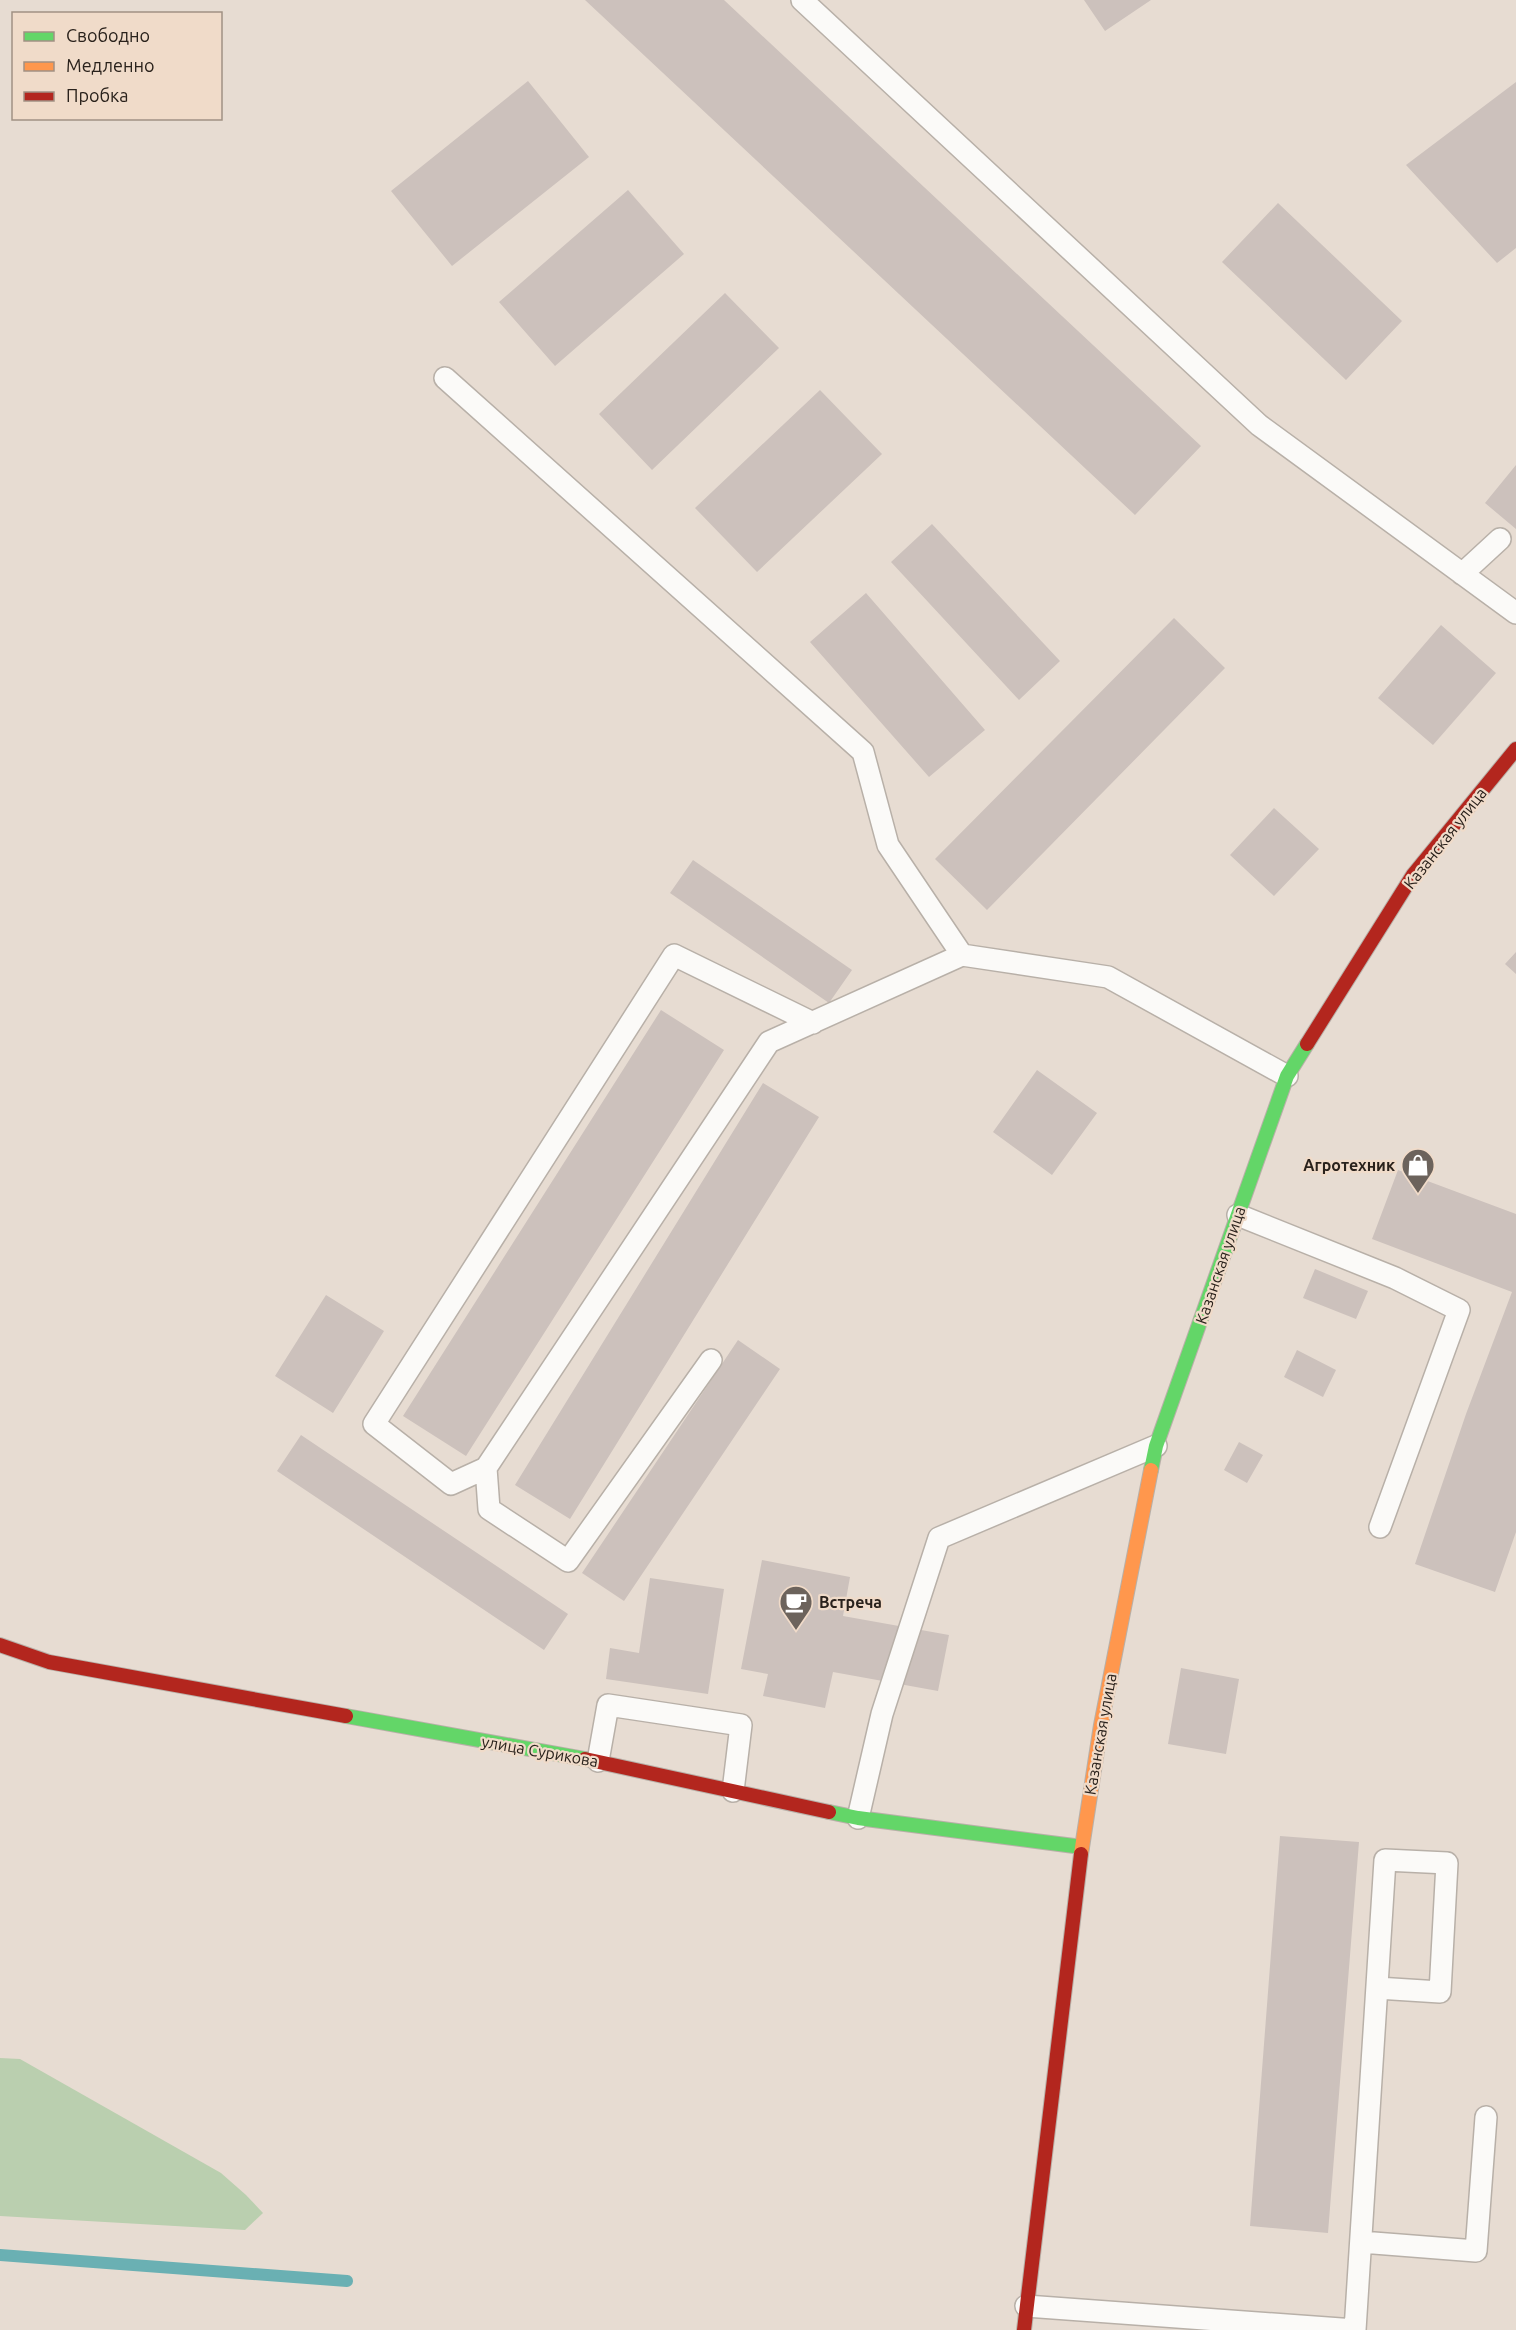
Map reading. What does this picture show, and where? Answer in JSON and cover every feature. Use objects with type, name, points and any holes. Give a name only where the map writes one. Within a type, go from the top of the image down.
[{"type":"main road","name":"Казанская улица","points":[[1024,2330],[1082,1847],[1101,1725],[1156,1446],[1287,1076],[1413,874],[1516,749]]},
{"type":"main road","name":"улица Сурикова","points":[[0,1646],[49,1662],[598,1761],[858,1818],[1082,1847]]},
{"type":"lane","points":[[802,0],[1259,425],[1516,614]]},
{"type":"lane","points":[[445,378],[863,752],[888,845],[962,955]]},
{"type":"lane","points":[[1462,574],[1500,539]]},
{"type":"lane","points":[[813,1023],[674,955],[374,1424],[451,1484],[486,1468],[769,1042],[813,1023],[962,955],[1108,977],[1287,1076]]},
{"type":"lane","points":[[1238,1215],[1395,1278],[1459,1310],[1380,1527]]},
{"type":"lane","points":[[486,1468],[489,1509],[568,1561],[711,1360]]},
{"type":"lane","points":[[858,1818],[882,1713],[939,1538],[1156,1446]]},
{"type":"lane","points":[[598,1761],[608,1705],[741,1725],[733,1791]]},
{"type":"lane","points":[[1026,2306],[1355,2330],[1385,1860],[1447,1863],[1440,1992],[1377,1988]]},
{"type":"lane","points":[[1361,2242],[1476,2251],[1486,2117]]},
{"type":"green space","points":[[0,2058],[20,2059],[221,2173],[263,2213],[245,2230],[0,2216]]},
{"type":"building","points":[[585,0],[724,0],[1201,446],[1135,515]]},
{"type":"building","points":[[1084,0],[1151,0],[1105,31]]},
{"type":"building","points":[[528,81],[589,157],[452,266],[391,191]]},
{"type":"building","points":[[1516,82],[1516,248],[1497,263],[1406,165]]},
{"type":"building","points":[[628,190],[684,254],[555,366],[499,302]]},
{"type":"building","points":[[1278,203],[1402,321],[1346,380],[1222,262]]},
{"type":"building","points":[[725,293],[779,348],[652,470],[599,414]]},
{"type":"building","points":[[820,390],[882,454],[757,572],[695,508]]},
{"type":"building","points":[[1516,465],[1516,529],[1485,503]]},
{"type":"building","points":[[932,524],[1060,661],[1019,700],[891,562]]},
{"type":"building","points":[[866,593],[985,730],[929,777],[810,642]]},
{"type":"building","points":[[1174,618],[1225,668],[987,910],[935,859]]},
{"type":"building","points":[[1441,625],[1496,673],[1433,745],[1378,698]]},
{"type":"building","points":[[1274,808],[1319,849],[1274,896],[1230,855]]},
{"type":"building","points":[[693,860],[852,970],[829,1003],[670,893]]},
{"type":"building","points":[[1516,952],[1516,974],[1505,964]]},
{"type":"building","points":[[661,1010],[724,1050],[466,1456],[403,1416]]},
{"type":"building","points":[[1037,1070],[1097,1113],[1052,1175],[993,1132]]},
{"type":"building","points":[[763,1083],[819,1117],[570,1519],[515,1485]]},
{"type":"building","points":[[1398,1170],[1516,1214],[1516,1532],[1495,1592],[1415,1564],[1466,1414],[1512,1292],[1372,1239]]},
{"type":"building","points":[[1315,1269],[1368,1291],[1356,1319],[1303,1298]]},
{"type":"building","points":[[326,1295],[384,1331],[333,1413],[275,1376]]},
{"type":"building","points":[[738,1340],[780,1369],[624,1601],[582,1573]]},
{"type":"building","points":[[1297,1350],[1336,1370],[1323,1397],[1284,1377]]},
{"type":"building","points":[[301,1435],[568,1614],[544,1650],[277,1471]]},
{"type":"building","points":[[1239,1442],[1263,1455],[1247,1483],[1224,1470]]},
{"type":"building","points":[[762,1560],[850,1577],[843,1616],[949,1635],[938,1691],[833,1672],[825,1708],[763,1696],[768,1674],[741,1669]]},
{"type":"building","points":[[650,1578],[724,1589],[708,1694],[606,1679],[610,1648],[639,1653]]},
{"type":"building","points":[[1181,1668],[1239,1679],[1226,1754],[1168,1744]]},
{"type":"building","points":[[1280,1836],[1359,1842],[1328,2233],[1250,2226]]},
{"type":"waterway","points":[[0,2255],[347,2281]]},
{"type":"traffic: fast","points":[[1151,1470],[1156,1446],[1287,1076],[1307,1044]]},
{"type":"traffic: fast","points":[[346,1716],[585,1759]]},
{"type":"traffic: fast","points":[[829,1812],[858,1818],[1082,1847]]},
{"type":"traffic: slow","points":[[1081,1854],[1101,1725],[1151,1470]]},
{"type":"traffic: jam","points":[[1307,1044],[1413,875],[1516,749]]},
{"type":"traffic: jam","points":[[0,1645],[49,1662],[346,1716]]},
{"type":"traffic: jam","points":[[585,1759],[829,1812]]},
{"type":"traffic: jam","points":[[1024,2330],[1081,1854]]},
{"type":"place","name":"Агротехник","points":[[1418,1194]]},
{"type":"place","name":"Встреча","points":[[796,1631]]}]
